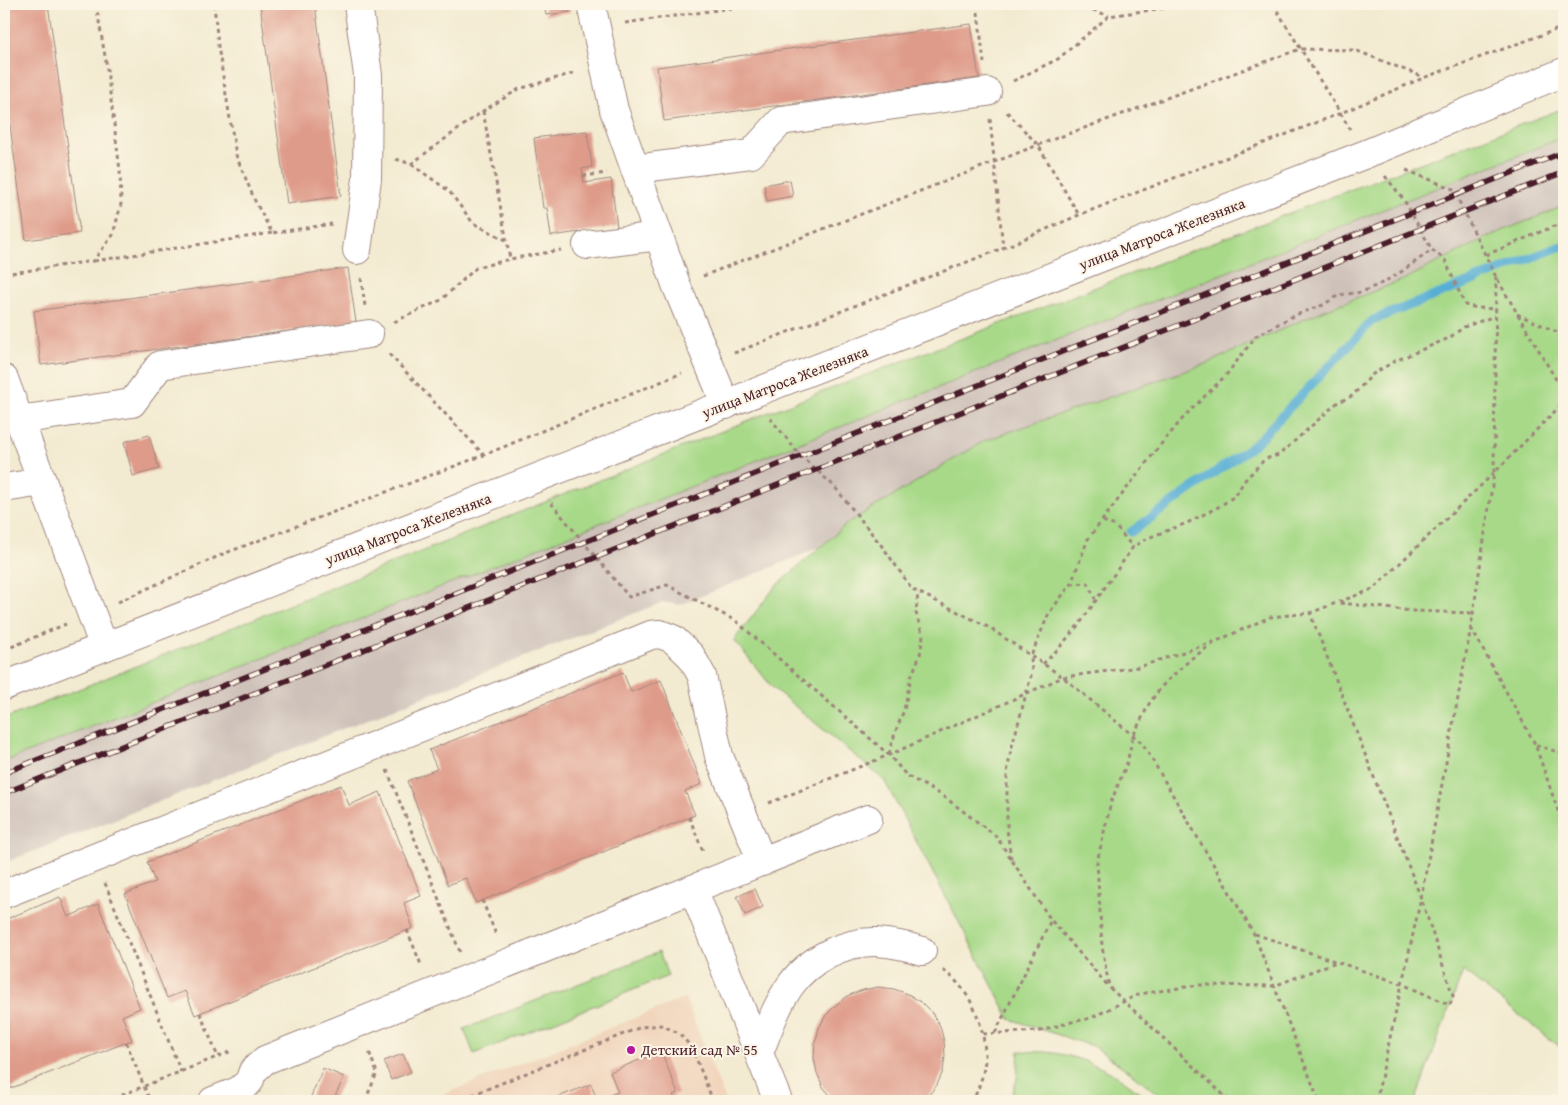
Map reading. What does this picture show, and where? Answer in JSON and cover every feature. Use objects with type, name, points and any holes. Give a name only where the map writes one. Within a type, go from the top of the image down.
[{"type":"street","points":[[357,250],[367,179],[368,150],[368,75],[358,4]]},
{"type":"street","points":[[593,15],[614,110],[677,287],[726,405]]},
{"type":"street","name":"улица Матроса Железняка","points":[[4,686],[1366,154],[1564,72]]},
{"type":"street","points":[[635,169],[751,154],[781,121],[987,92]]},
{"type":"street","points":[[587,245],[659,236]]},
{"type":"street","points":[[19,420],[132,403],[160,365],[369,334]]},
{"type":"street","points":[[4,379],[104,647]]},
{"type":"street","points":[[4,488],[42,482]]},
{"type":"street","points":[[4,894],[651,635],[660,634],[673,639],[691,656],[702,676],[720,756],[762,862]]},
{"type":"street","points":[[213,1101],[240,1096],[249,1082],[253,1071],[265,1060],[868,819]]},
{"type":"street","points":[[693,889],[778,1101]]},
{"type":"street","points":[[759,1052],[778,1006],[790,985],[807,968],[827,954],[850,945],[874,942],[898,944],[922,951]]},
{"type":"path","points":[[94,261],[113,235],[121,204],[120,170],[106,62],[96,4]]},
{"type":"path","points":[[214,4],[218,46],[236,155],[255,201],[272,233]]},
{"type":"path","points":[[593,15],[760,4]]},
{"type":"path","points":[[977,4],[1003,248]]},
{"type":"path","points":[[1078,4],[1109,16],[1192,4]]},
{"type":"path","points":[[1273,4],[1366,154],[1404,200],[1432,250],[1446,260],[1465,305],[1495,309]]},
{"type":"path","points":[[1557,4],[1558,10]]},
{"type":"path","points":[[987,92],[1058,60],[1109,16]]},
{"type":"path","points":[[4,650],[92,614],[223,554],[484,455],[708,363],[1003,248],[1079,215],[1341,114],[1423,78],[1564,27]]},
{"type":"path","points":[[677,287],[1038,145],[1300,49],[1355,50],[1423,78]]},
{"type":"path","points":[[412,164],[483,111],[519,89],[604,64]]},
{"type":"path","points":[[987,92],[1038,145],[1079,215]]},
{"type":"path","points":[[483,111],[510,259]]},
{"type":"path","points":[[368,150],[412,164],[449,190],[472,223],[508,242]]},
{"type":"path","points":[[743,813],[889,755],[1063,677],[1139,667],[1219,640],[1270,617],[1310,613],[1340,603],[1373,588],[1564,404],[1561,388],[1492,270],[1453,189],[1366,154]]},
{"type":"path","points":[[4,274],[361,220]]},
{"type":"path","points":[[1486,255],[1564,222]]},
{"type":"path","points":[[369,334],[441,300],[476,268],[510,259],[587,245]]},
{"type":"path","points":[[357,250],[369,334],[484,455]]},
{"type":"path","points":[[1011,859],[1008,829],[1007,773],[1011,750],[1032,672],[1032,656],[1049,613],[1071,584],[1088,539],[1157,449],[1184,417],[1223,379],[1256,336],[1293,316],[1323,305],[1339,295],[1362,292],[1380,284],[1432,250]]},
{"type":"path","points":[[1376,1101],[1421,898],[1471,627],[1494,473],[1496,277]]},
{"type":"path","points":[[1517,314],[1564,335]]},
{"type":"path","points":[[1043,664],[1080,622],[1133,548],[1148,538],[1187,523],[1220,506],[1236,494],[1244,481],[1265,459],[1279,455],[1336,403],[1352,396],[1373,374],[1395,361],[1449,338],[1464,327],[1495,316]]},
{"type":"path","points":[[767,413],[800,455],[834,486],[885,550],[912,589],[988,627],[1032,656],[1063,677],[1142,744],[1254,934],[1319,1101]]},
{"type":"path","points":[[532,480],[629,597],[667,585],[736,621],[889,755],[906,775],[942,796],[996,836],[1051,920],[1109,987],[1230,1101]]},
{"type":"path","points":[[1103,521],[1115,526],[1133,548]]},
{"type":"path","points":[[1071,584],[1088,584],[1095,599]]},
{"type":"path","points":[[889,755],[904,710],[911,677],[920,655],[922,636],[916,613],[918,592]]},
{"type":"path","points":[[1340,603],[1413,611],[1473,612]]},
{"type":"path","points":[[1254,934],[1402,984],[1450,1005],[1454,996],[1421,898],[1310,613]]},
{"type":"path","points":[[1471,627],[1535,744],[1564,828]]},
{"type":"path","points":[[1109,987],[1102,946],[1097,862],[1111,802],[1127,763],[1133,736],[1150,702],[1164,684],[1192,658],[1219,640]]},
{"type":"path","points":[[1535,744],[1564,754]]},
{"type":"path","points":[[384,763],[463,959]]},
{"type":"path","points":[[689,817],[707,862]]},
{"type":"path","points":[[102,875],[181,1072]]},
{"type":"path","points":[[482,900],[500,944]]},
{"type":"path","points":[[995,1034],[1051,920]]},
{"type":"path","points":[[407,930],[425,974]]},
{"type":"path","points":[[922,951],[929,960],[948,974],[964,991],[976,1011],[983,1034],[985,1058],[981,1081],[973,1101]]},
{"type":"path","points":[[983,1034],[1041,1031],[1091,1018],[1139,994],[1199,984],[1274,986],[1336,962]]},
{"type":"path","points":[[200,1013],[218,1057]]},
{"type":"path","points":[[457,1101],[641,1027],[661,1025],[679,1033],[692,1048],[713,1101]]},
{"type":"path","points":[[126,1042],[150,1101]]},
{"type":"path","points":[[365,1042],[377,1073],[365,1101]]},
{"type":"path","points":[[107,1101],[236,1050]]},
{"type":"shaded area","points":[[1564,110],[1564,240],[680,605],[663,602],[4,863],[4,726]]},
{"type":"shaded area","name":"Детский сад № 55","points":[[685,998],[726,1101],[427,1101]]},
{"type":"green space","points":[[1564,108],[1564,137],[4,762],[4,719],[767,413]]},
{"type":"green space","points":[[1564,206],[1564,1050],[1463,971],[1415,1101],[1169,1101],[1095,1047],[1010,1019],[884,780],[772,687],[734,640],[775,587],[849,522],[986,440],[1208,363],[1322,311],[1403,280],[1492,235]]},
{"type":"green space","points":[[659,952],[668,976],[474,1054],[464,1029]]},
{"type":"green space","points":[[1019,1051],[1054,1053],[1080,1059],[1117,1076],[1148,1101],[1010,1101],[1017,1079]]},
{"type":"building","points":[[4,4],[48,4],[80,233],[26,240],[4,83]]},
{"type":"building","points":[[260,4],[315,4],[341,196],[287,204]]},
{"type":"building","points":[[544,4],[569,4],[570,12],[546,15]]},
{"type":"building","points":[[971,24],[979,78],[664,121],[657,67]]},
{"type":"building","points":[[587,131],[592,167],[582,169],[584,183],[611,179],[617,227],[551,236],[547,208],[543,208],[534,138]]},
{"type":"building","points":[[790,180],[793,196],[767,201],[764,185]]},
{"type":"building","points":[[348,268],[356,322],[41,365],[34,311]]},
{"type":"building","points":[[149,435],[159,469],[133,476],[124,442]]},
{"type":"building","points":[[623,672],[631,692],[661,680],[702,784],[685,791],[695,815],[476,903],[466,878],[448,885],[407,781],[437,769],[429,750]]},
{"type":"building","points":[[341,785],[349,805],[380,792],[421,896],[404,903],[413,928],[195,1015],[185,991],[167,998],[125,894],[155,882],[147,862]]},
{"type":"building","points":[[755,889],[763,907],[745,915],[737,896]]},
{"type":"building","points":[[60,897],[68,917],[98,904],[140,1008],[122,1016],[132,1040],[4,1091],[4,920]]},
{"type":"building","points":[[878,987],[894,989],[908,994],[921,1002],[932,1013],[940,1026],[945,1056],[943,1071],[937,1085],[924,1101],[835,1101],[823,1087],[817,1073],[814,1058],[815,1043],[819,1028],[826,1015],[849,995]]},
{"type":"building","points":[[661,1051],[678,1093],[673,1095],[676,1101],[548,1101],[591,1084],[597,1100],[618,1092],[610,1072]]},
{"type":"building","points":[[403,1054],[411,1072],[391,1080],[384,1061]]},
{"type":"building","points":[[323,1068],[344,1077],[333,1101],[309,1101]]},
{"type":"waterway","points":[[1131,532],[1255,444],[1373,320],[1564,245]]},
{"type":"railway","points":[[4,773],[1564,152]]},
{"type":"railway","points":[[4,793],[1564,172]]},
{"type":"place","name":"Детский сад № 55","points":[[631,1050]]}]
